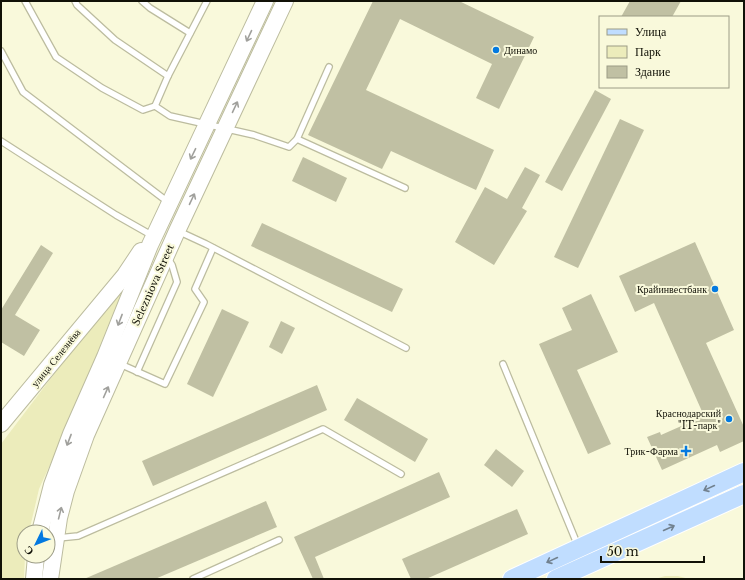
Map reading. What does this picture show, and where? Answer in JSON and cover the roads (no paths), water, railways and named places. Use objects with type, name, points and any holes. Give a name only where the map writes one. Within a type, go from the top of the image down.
[{"type":"main road","name":"Selezniova Street","points":[[56,525],[75,463],[112,360],[128,301],[152,241],[265,1]]},
{"type":"main road","name":"Selezniova Street","points":[[42,524],[52,485],[71,434],[167,256],[177,231],[285,1]]},
{"type":"main road","name":"улица Селезнёва","points":[[1,424],[124,275],[139,251],[152,241],[177,231]]},
{"type":"main road","points":[[111,291],[120,286],[124,287],[130,294],[128,301]]},
{"type":"main road","points":[[512,579],[532,573],[579,548],[744,472]]},
{"type":"main road","points":[[556,579],[744,494]]},
{"type":"main road","points":[[34,579],[35,564]]},
{"type":"main road","name":"Selezniova Street","points":[[50,579],[51,564]]},
{"type":"lane","points":[[25,1],[56,57],[102,88],[143,110],[155,106],[168,76],[207,1]]},
{"type":"lane","points":[[75,1],[77,5],[115,40],[168,76]]},
{"type":"lane","points":[[142,1],[150,8],[190,33]]},
{"type":"lane","points":[[1,51],[23,92],[170,203]]},
{"type":"lane","points":[[155,106],[170,116],[208,124],[289,147],[297,139],[329,67]]},
{"type":"lane","points":[[297,139],[405,188]]},
{"type":"lane","points":[[1,141],[116,215],[152,241]]},
{"type":"lane","points":[[177,231],[213,248],[406,348]]},
{"type":"lane","points":[[112,360],[165,384],[204,302],[195,289],[213,248]]},
{"type":"lane","points":[[137,372],[177,282],[172,264],[167,256]]},
{"type":"lane","points":[[502,364],[579,548]]},
{"type":"lane","points":[[56,538],[78,536],[323,429],[401,474]]},
{"type":"lane","points":[[193,579],[279,540]]},
{"type":"place","name":"Динамо","points":[[496,50]]},
{"type":"place","name":"Крайинвестбанк","points":[[715,289]]},
{"type":"place","name":"Краснодарский \"IT-парк\"","points":[[729,419]]},
{"type":"place","name":"Трик-Фарма","points":[[686,451]]}]
